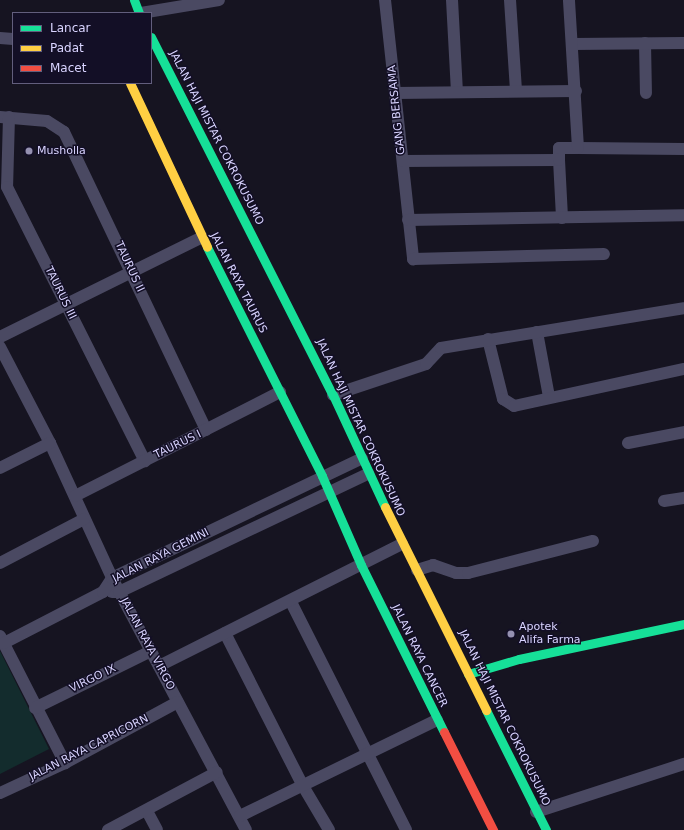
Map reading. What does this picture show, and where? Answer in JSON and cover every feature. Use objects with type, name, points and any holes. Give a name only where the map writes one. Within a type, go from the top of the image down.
[{"type":"street","points":[[134,0],[140,12]]},
{"type":"street","points":[[146,12],[219,0]]},
{"type":"street","name":"GANG BERSAMA","points":[[385,0],[403,161],[410,253],[413,259],[417,261],[604,254]]},
{"type":"street","points":[[452,0],[457,91]]},
{"type":"street","points":[[510,0],[516,90]]},
{"type":"street","points":[[569,0],[576,91],[578,148]]},
{"type":"street","points":[[0,38],[12,39]]},
{"type":"street","name":"JALAN HAJI MISTAR COKROKUSUMO","points":[[152,41],[333,395],[368,474],[402,544],[417,570],[546,830]]},
{"type":"street","points":[[645,43],[646,93]]},
{"type":"street","points":[[572,44],[684,43]]},
{"type":"street","name":"JALAN RAYA TAURUS","points":[[130,84],[202,237],[329,491]]},
{"type":"street","points":[[395,93],[516,90],[576,91]]},
{"type":"street","name":"TAURUS II","points":[[4,117],[47,122],[64,132],[206,430]]},
{"type":"street","name":"TAURUS III","points":[[4,117],[7,187],[145,461]]},
{"type":"street","points":[[562,218],[559,148],[684,149]]},
{"type":"street","points":[[403,161],[559,160]]},
{"type":"street","points":[[408,220],[684,215]]},
{"type":"street","points":[[0,337],[66,306],[202,237]]},
{"type":"street","points":[[333,395],[426,364],[441,348],[488,339],[684,308]]},
{"type":"street","points":[[537,332],[549,397]]},
{"type":"street","points":[[488,339],[503,399],[514,406],[549,397],[684,369]]},
{"type":"street","name":"JALAN RAYA VIRGO","points":[[0,347],[50,443],[112,578],[217,772],[246,830]]},
{"type":"street","name":"TAURUS I","points":[[75,496],[280,392]]},
{"type":"street","points":[[628,443],[684,432]]},
{"type":"street","points":[[0,468],[50,443]]},
{"type":"street","name":"JALAN RAYA GEMINI","points":[[103,592],[112,578],[362,458]]},
{"type":"street","name":"JALAN RAYA GEMINI","points":[[103,592],[120,592],[329,491],[368,474]]},
{"type":"street","name":"JALAN RAYA CANCER","points":[[329,491],[362,565],[437,720],[493,830]]},
{"type":"street","points":[[664,501],[684,498]]},
{"type":"street","points":[[0,563],[84,519]]},
{"type":"street","points":[[417,570],[433,565],[456,573],[468,573],[593,541]]},
{"type":"street","points":[[159,666],[291,602],[402,544]]},
{"type":"street","points":[[65,763],[35,708],[2,640],[103,592]]},
{"type":"street","points":[[291,602],[366,756],[406,830]]},
{"type":"street","points":[[468,674],[519,659],[684,624]]},
{"type":"street","points":[[225,633],[303,786],[329,830]]},
{"type":"street","name":"VIRGO IX","points":[[35,708],[151,651]]},
{"type":"street","name":"JALAN RAYA CAPRICORN","points":[[0,793],[65,763],[178,702]]},
{"type":"street","points":[[240,816],[366,756],[437,720]]},
{"type":"street","points":[[536,812],[684,764]]},
{"type":"street","points":[[108,830],[147,811],[217,772]]},
{"type":"street","points":[[147,811],[157,830]]},
{"type":"green space","points":[[0,651],[49,749],[0,774]]},
{"type":"traffic: fast","points":[[134,0],[139,12]]},
{"type":"traffic: fast","points":[[152,39],[333,395],[385,507]]},
{"type":"traffic: fast","points":[[207,247],[322,476],[361,565],[444,732]]},
{"type":"traffic: fast","points":[[468,674],[519,659],[684,624]]},
{"type":"traffic: fast","points":[[486,710],[546,830]]},
{"type":"traffic: slow","points":[[130,84],[207,247]]},
{"type":"traffic: slow","points":[[385,507],[486,710]]},
{"type":"traffic: jam","points":[[444,732],[493,830]]},
{"type":"place","name":"Musholla","points":[[29,151]]},
{"type":"place","name":"Apotek Alifa Farma","points":[[511,634]]}]
